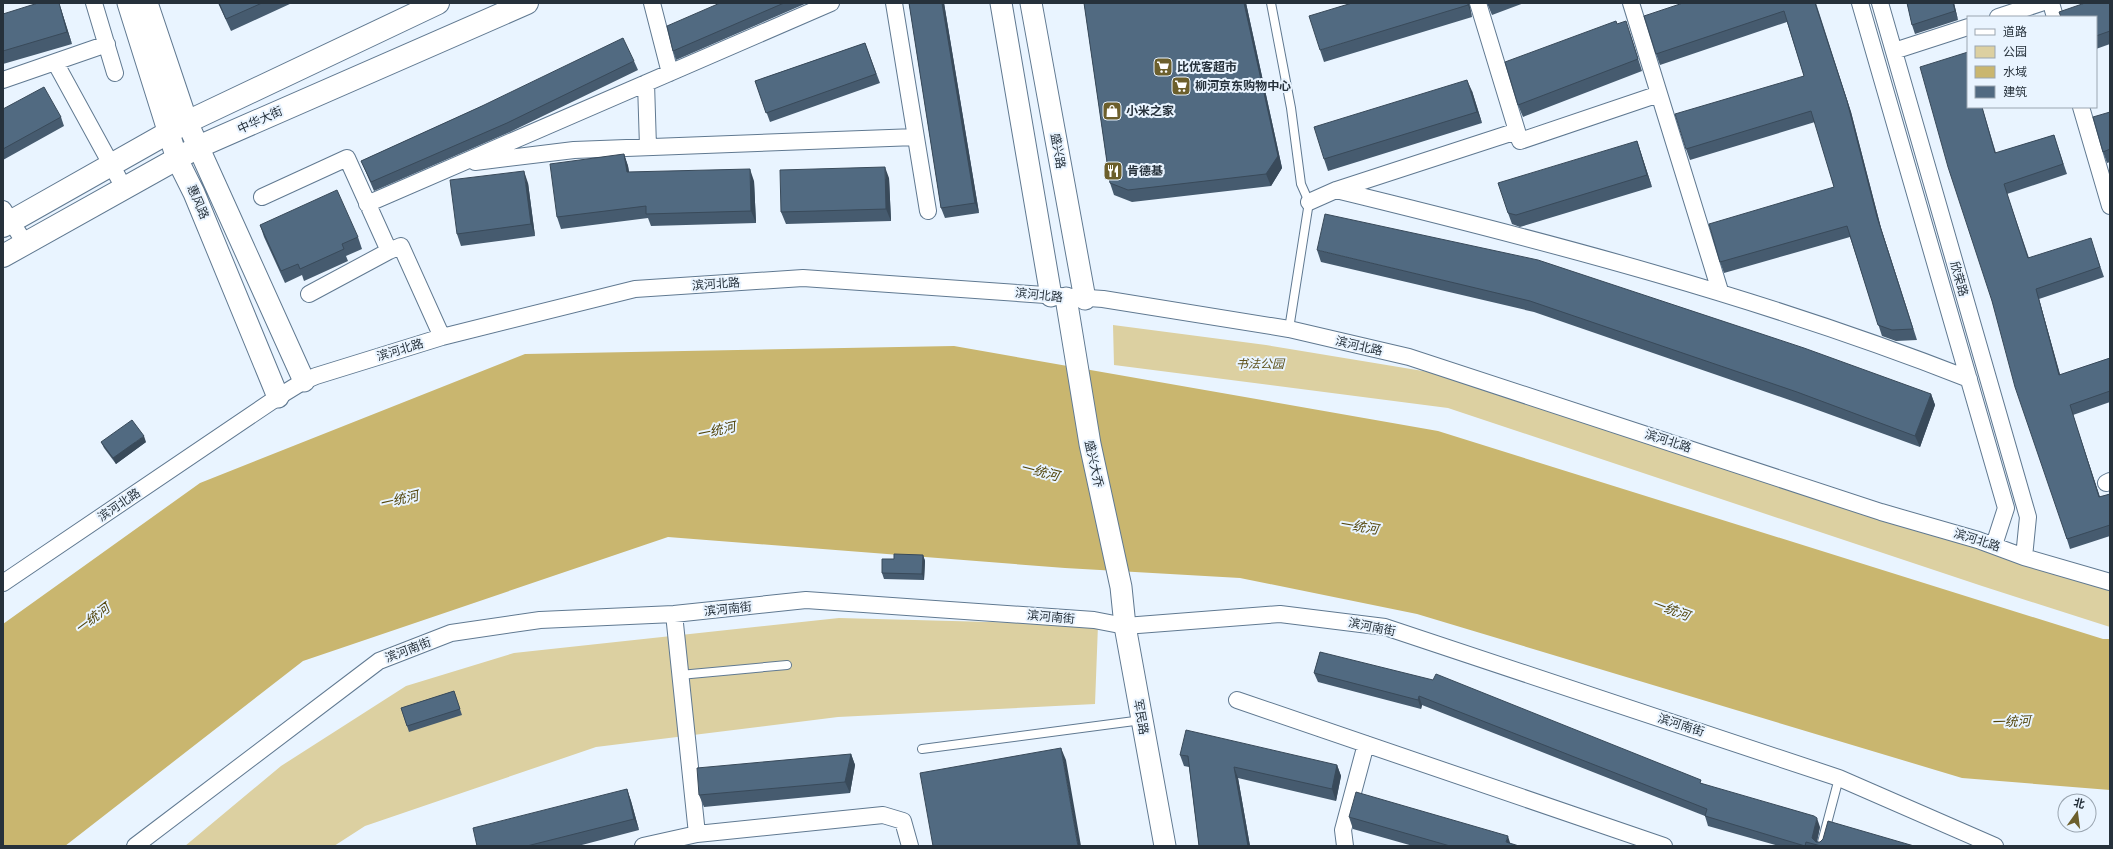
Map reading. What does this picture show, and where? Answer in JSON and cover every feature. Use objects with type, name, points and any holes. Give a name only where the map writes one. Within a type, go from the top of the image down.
[{"type":"main road","points":[[6,219],[169,134],[187,122],[438,3]]},
{"type":"main road","name":"中华大街","points":[[3,256],[198,147],[527,3]]},
{"type":"street","points":[[94,3],[115,73]]},
{"type":"street","name":"惠风路","points":[[128,3],[177,159],[194,193],[278,398]]},
{"type":"street","points":[[147,3],[187,122],[304,381]]},
{"type":"street","points":[[652,3],[670,72]]},
{"type":"street","points":[[367,204],[831,3]]},
{"type":"street","points":[[894,3],[928,210]]},
{"type":"street","points":[[1001,3],[1067,297]]},
{"type":"street","name":"盛兴路","points":[[1031,3],[1067,297]]},
{"type":"street","points":[[1478,3],[1520,141],[1659,94]]},
{"type":"street","points":[[1631,3],[1720,292]]},
{"type":"street","name":"欣荣路","points":[[1860,3],[2006,508],[1994,546]]},
{"type":"street","name":"欣荣路","points":[[1880,3],[2028,517],[2024,557]]},
{"type":"street","points":[[2001,16],[2041,3]]},
{"type":"street","points":[[2051,3],[2055,16]]},
{"type":"street","points":[[1894,51],[1967,27]]},
{"type":"street","points":[[3,80],[106,44]]},
{"type":"street","points":[[55,62],[124,188]]},
{"type":"street","points":[[646,83],[648,147]]},
{"type":"street","points":[[2081,108],[2110,206]]},
{"type":"street","points":[[1309,202],[1336,190],[1517,131]]},
{"type":"street","points":[[458,165],[574,150],[916,137]]},
{"type":"street","points":[[262,197],[347,158],[388,251]]},
{"type":"street","points":[[1336,190],[1500,230],[1720,292],[1969,379]]},
{"type":"street","points":[[6,219],[26,243]]},
{"type":"street","points":[[310,294],[388,251],[401,246],[442,337]]},
{"type":"street","name":"滨河北路","points":[[3,583],[304,381],[442,337],[635,289],[804,278],[1103,299],[1289,329],[1409,357],[1465,374],[1881,512],[1994,546],[2024,557],[2110,582]]},
{"type":"street","name":"盛兴大乔","points":[[1067,297],[1071,339],[1090,444],[1121,587]]},
{"type":"street","name":"军民路","points":[[1121,587],[1125,626],[1165,846]]},
{"type":"street","name":"滨河南街","points":[[136,846],[379,661],[459,632],[540,620],[674,614],[806,600],[1079,619],[1125,626],[1280,614],[1385,627],[1839,778],[1995,846]]},
{"type":"street","points":[[674,614],[697,834]]},
{"type":"street","points":[[1237,700],[1664,846]]},
{"type":"street","points":[[1345,846],[1343,830],[1366,744]]},
{"type":"street","points":[[643,846],[697,834],[883,815],[903,821],[910,846]]},
{"type":"lane","points":[[1271,3],[1291,108],[1301,184],[1309,202],[1289,329]]},
{"type":"lane","points":[[680,675],[787,665]]},
{"type":"lane","points":[[922,748],[1142,720]]},
{"type":"lane","points":[[1821,846],[1839,778]]},
{"type":"green space","name":"书法公园","points":[[1113,325],[1266,345],[1429,372],[2110,587],[2110,627],[1982,586],[1448,408],[1114,365]]},
{"type":"green space","points":[[839,618],[1098,625],[1095,704],[838,717],[596,747],[365,826],[334,846],[185,846],[281,766],[406,686],[514,653]]},
{"type":"water","name":"一统河","points":[[954,346],[1438,431],[2103,639],[2110,639],[2110,790],[1962,778],[1417,614],[1240,578],[1065,568],[668,537],[303,661],[65,846],[3,846],[3,624],[200,483],[525,354]]},
{"type":"building","points":[[38,3],[59,3],[67,32],[3,51],[3,14]]},
{"type":"building","points":[[219,3],[262,3],[226,19]]},
{"type":"building","points":[[720,3],[784,3],[673,51],[667,26]]},
{"type":"building","points":[[909,3],[942,3],[975,203],[941,208]]},
{"type":"building","name":"柳河京东购物中心","points":[[1084,3],[1244,3],[1278,156],[1266,174],[1128,190],[1110,183]]},
{"type":"building","points":[[1352,3],[1468,3],[1468,5],[1320,50],[1309,16]]},
{"type":"building","points":[[1683,3],[1815,3],[1847,101],[1877,217],[1913,329],[1892,330],[1878,325],[1847,226],[1720,262],[1709,224],[1834,187],[1811,111],[1686,149],[1675,114],[1804,76],[1784,11],[1656,54],[1644,16]]},
{"type":"building","points":[[1907,3],[1953,3],[1955,11],[1912,25]]},
{"type":"building","points":[[2085,3],[2110,3],[2110,31],[2097,36],[2097,16],[2061,16],[2059,12]]},
{"type":"building","points":[[1616,21],[1617,24],[1626,21],[1638,59],[1518,105],[1505,62]]},
{"type":"building","points":[[623,38],[634,61],[507,123],[371,182],[361,161],[482,106]]},
{"type":"building","points":[[865,43],[876,74],[766,113],[755,81]]},
{"type":"building","points":[[1967,52],[1967,108],[1982,108],[1995,153],[2054,135],[2063,164],[2004,184],[2028,258],[2091,238],[2100,267],[2036,289],[2059,375],[2110,358],[2110,391],[2070,405],[2099,497],[2110,494],[2110,525],[2067,539],[2015,387],[1992,301],[1948,167],[1920,67]]},
{"type":"building","points":[[1467,80],[1477,112],[1324,159],[1314,127]]},
{"type":"building","points":[[44,87],[61,117],[3,149],[3,109]]},
{"type":"building","points":[[2110,112],[2110,149],[2103,152],[2093,117]]},
{"type":"building","points":[[1637,141],[1647,175],[1516,215],[1508,213],[1498,183]]},
{"type":"building","points":[[624,154],[627,172],[750,169],[751,211],[646,214],[646,206],[557,217],[550,164]]},
{"type":"building","points":[[885,167],[886,209],[781,212],[780,170]]},
{"type":"building","points":[[524,171],[531,224],[457,234],[450,180]]},
{"type":"building","points":[[337,190],[358,237],[342,244],[344,249],[300,269],[298,264],[281,271],[260,225]]},
{"type":"building","points":[[1325,214],[1538,260],[1804,348],[1931,394],[1915,436],[1797,392],[1530,301],[1317,250]]},
{"type":"building","points":[[132,420],[144,436],[113,458],[101,442]]},
{"type":"building","points":[[894,554],[923,555],[922,574],[882,573],[882,559],[894,559]]},
{"type":"building","points":[[1320,652],[1433,680],[1436,674],[1701,780],[1700,783],[1814,816],[1817,818],[1812,838],[1816,842],[1820,842],[1823,839],[1828,821],[1914,846],[1821,846],[1806,842],[1805,846],[1705,816],[1707,809],[1419,696],[1418,700],[1314,673]]},
{"type":"building","points":[[454,691],[460,709],[407,726],[401,708]]},
{"type":"building","points":[[1186,730],[1337,765],[1332,789],[1234,767],[1248,846],[1199,846],[1188,756],[1180,755]]},
{"type":"building","points":[[1061,748],[1078,846],[933,846],[920,773]]},
{"type":"building","points":[[851,754],[845,782],[699,795],[697,768]]},
{"type":"building","points":[[627,789],[634,819],[527,846],[477,846],[473,828]]},
{"type":"building","points":[[1356,792],[1508,836],[1506,842],[1519,846],[1450,846],[1349,817]]},
{"type":"place","name":"比优客超市","points":[[1163,67]]},
{"type":"place","name":"柳河京东购物中心","points":[[1181,86]]},
{"type":"place","name":"小米之家","points":[[1112,111]]},
{"type":"place","name":"肯德基","points":[[1113,171]]}]
